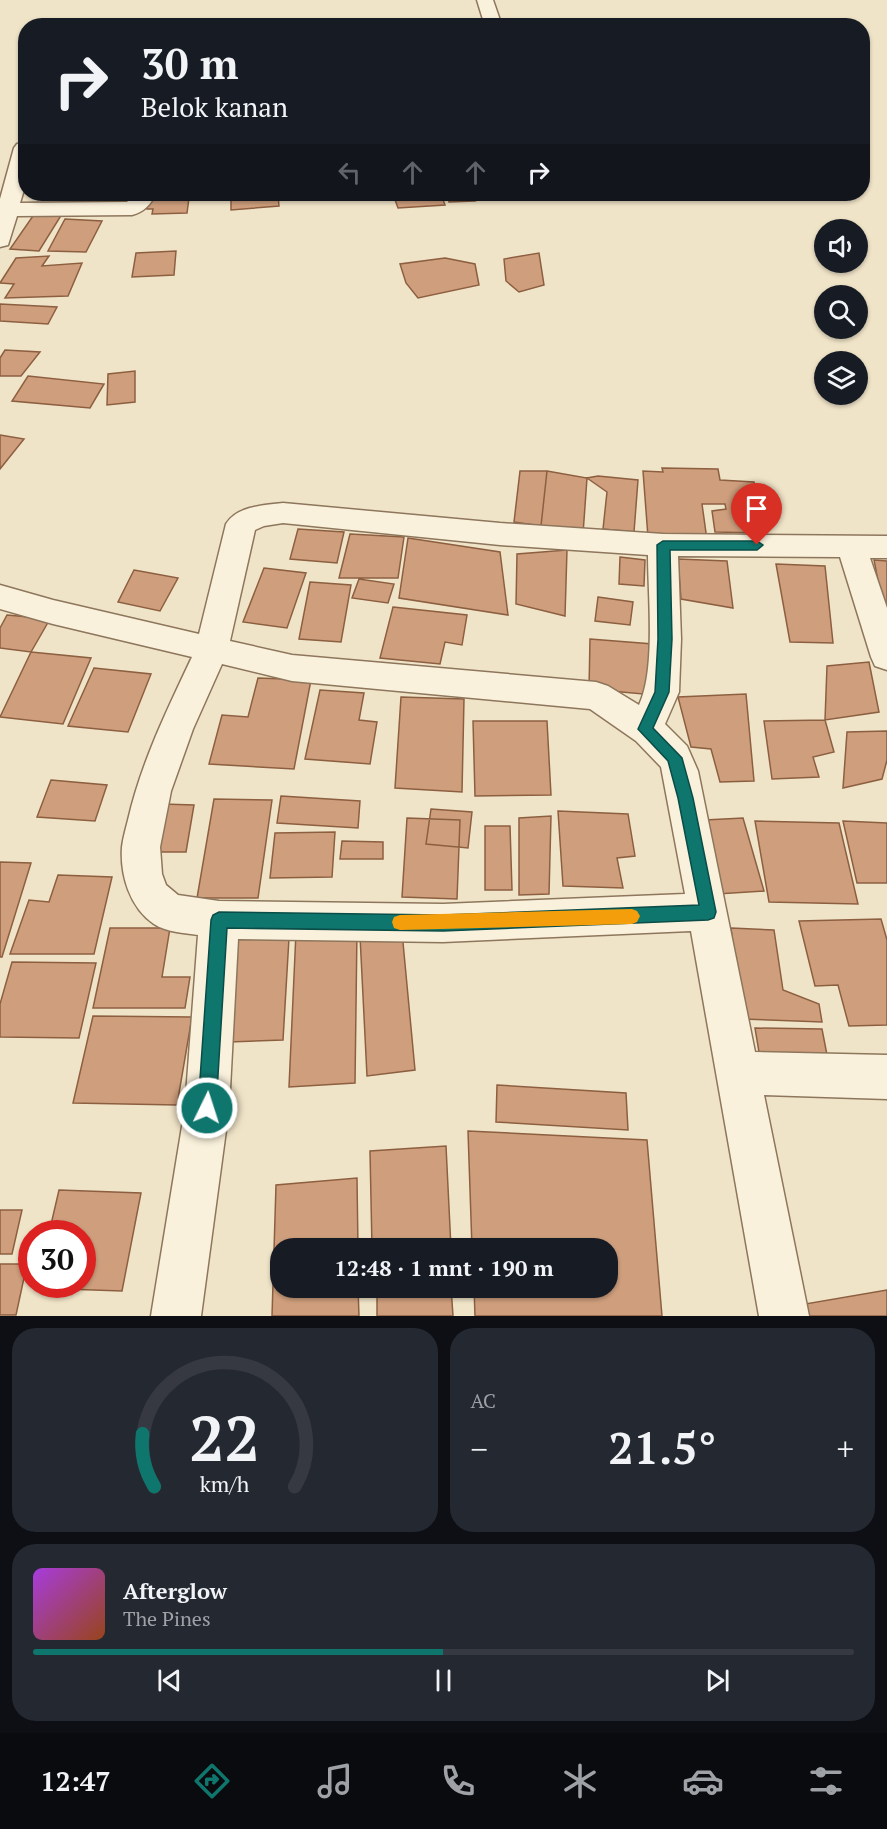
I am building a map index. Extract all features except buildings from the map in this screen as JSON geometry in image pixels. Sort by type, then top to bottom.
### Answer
[{"type":"street","points":[[485,0],[491,18]]},
{"type":"street","points":[[0,240],[18,170]]},
{"type":"street","points":[[7,210],[132,208],[141,201]]},
{"type":"street","points":[[708,912],[443,923],[219,920],[169,912],[151,897],[142,874],[141,846],[153,790],[176,729],[212,649],[241,524],[265,514],[284,513],[500,534],[663,545],[887,547]]},
{"type":"street","points":[[645,729],[662,692],[665,639],[663,545]]},
{"type":"street","points":[[851,545],[887,657]]},
{"type":"street","points":[[0,597],[53,612],[292,668],[596,696],[622,710],[645,729],[675,758],[686,798],[784,1316]]},
{"type":"street","points":[[176,1316],[207,1108],[219,920]]},
{"type":"street","points":[[738,1073],[887,1077]]},
{"type":"slow traffic","points":[[400,922],[443,923],[632,916]]},
{"type":"route","points":[[207,1108],[219,920],[443,923],[708,912],[686,798],[675,758],[645,729],[662,692],[665,639],[663,545],[757,545]]}]
